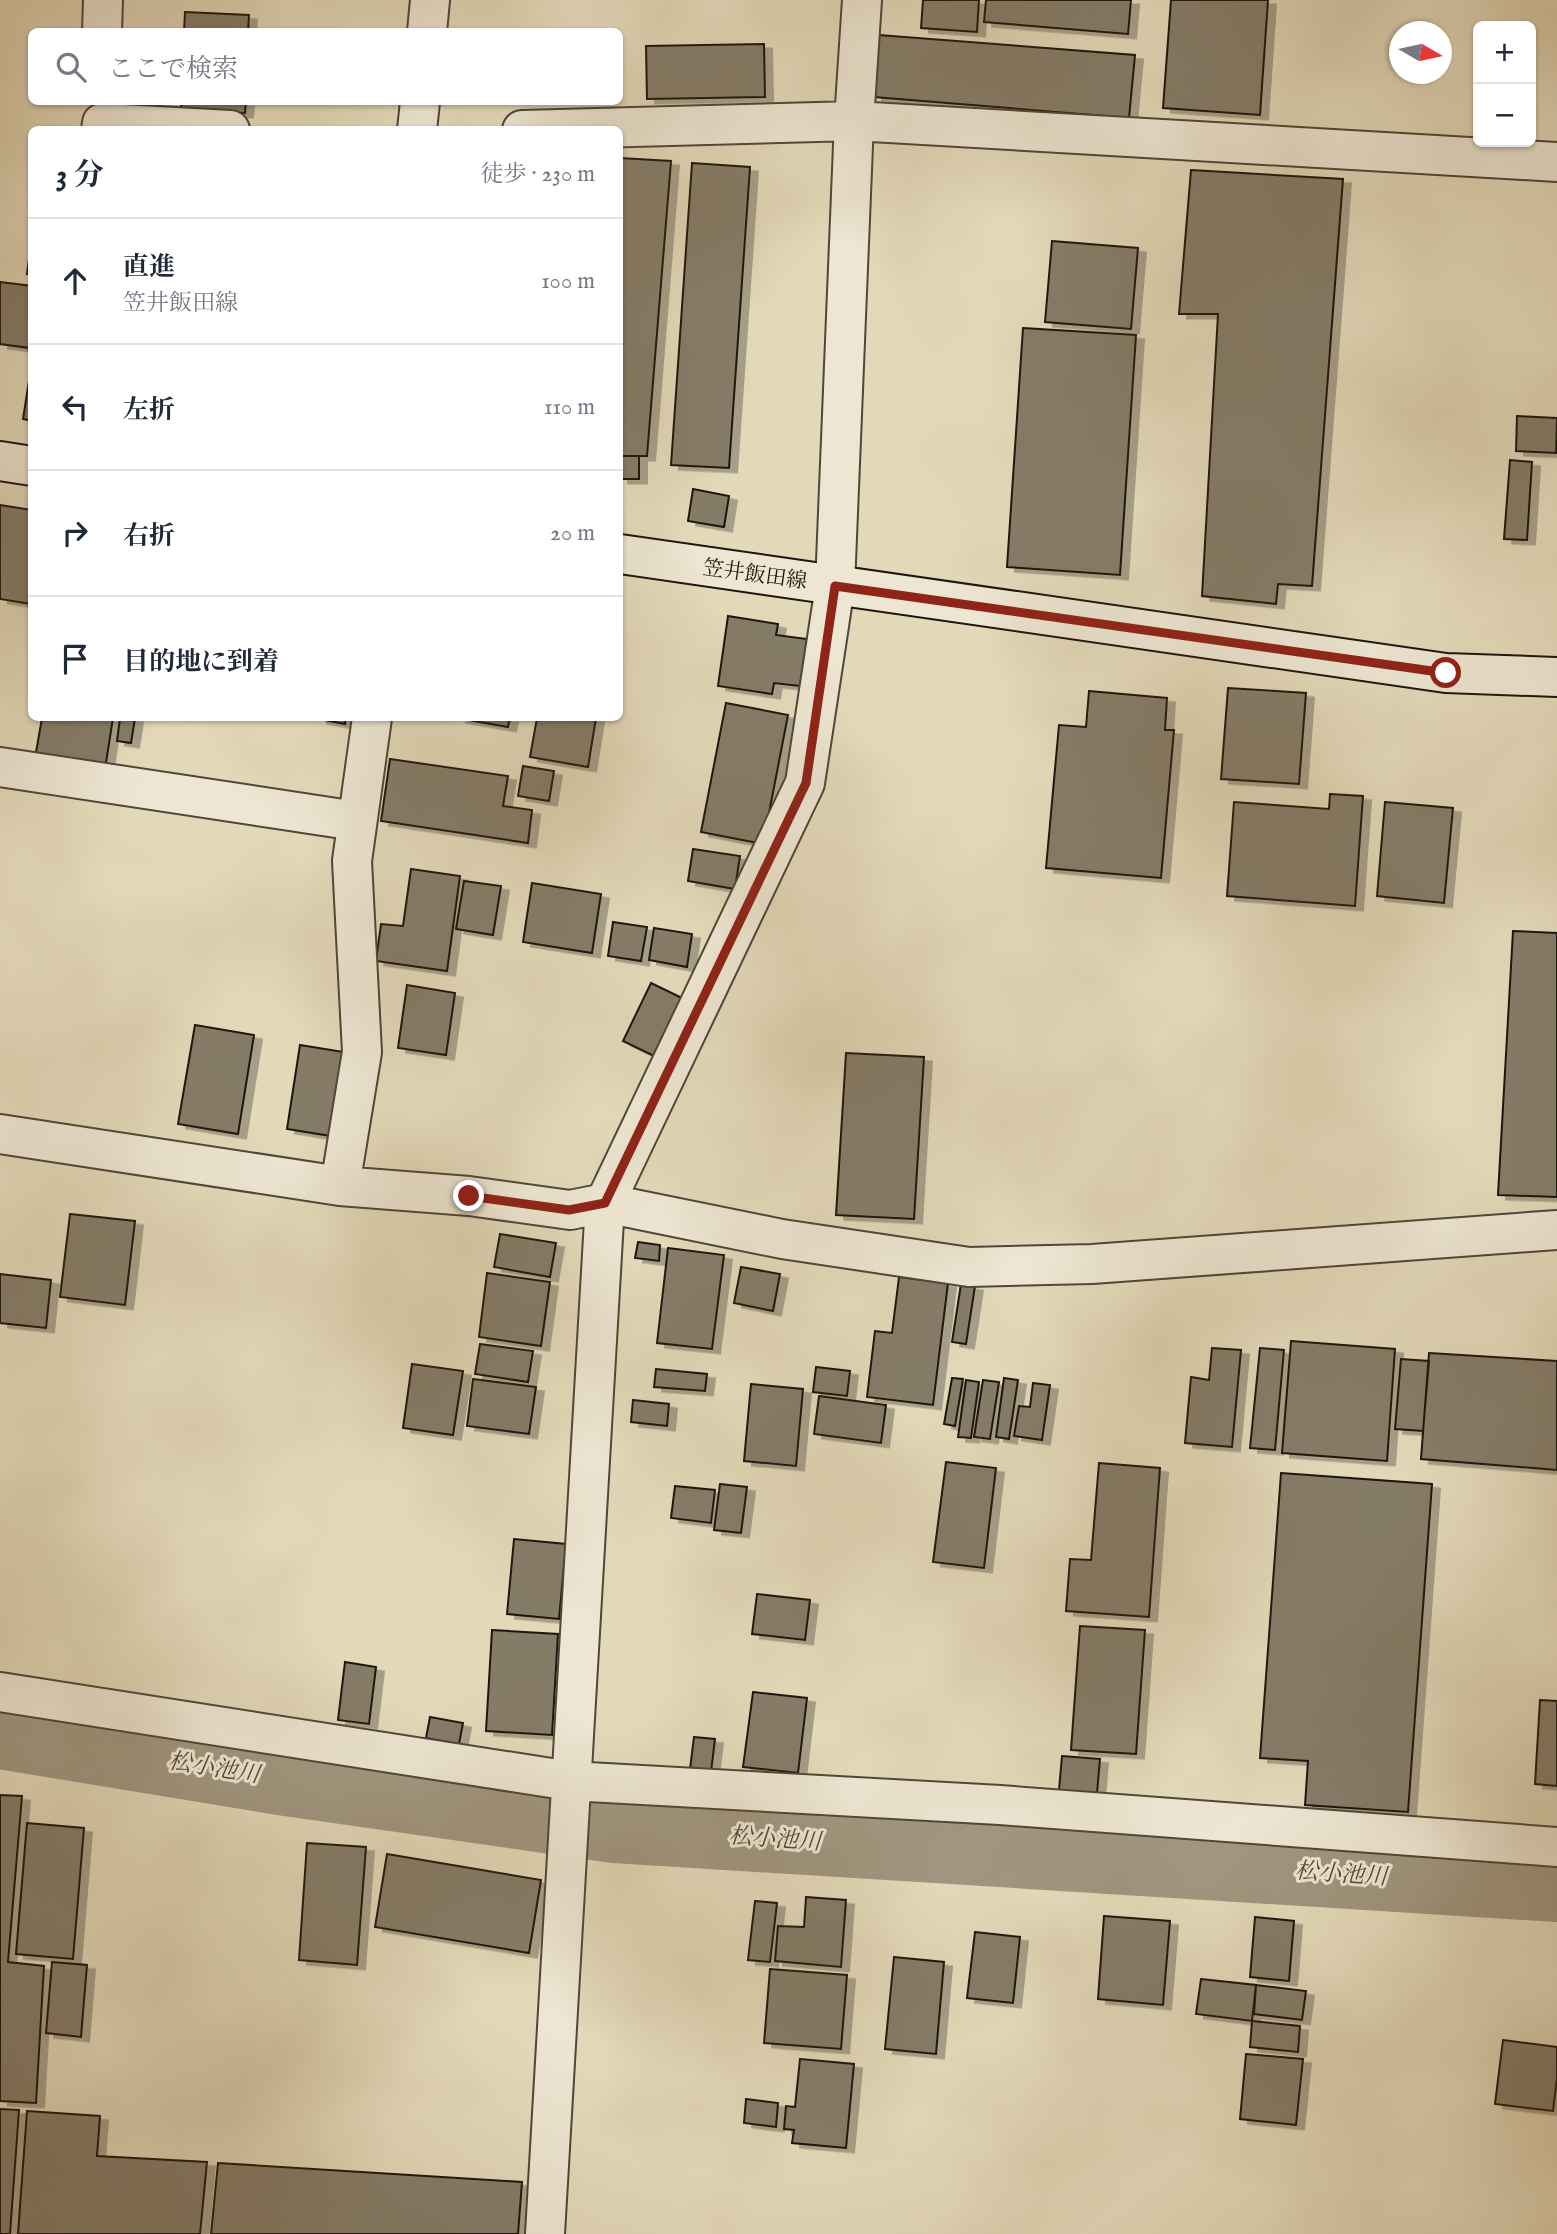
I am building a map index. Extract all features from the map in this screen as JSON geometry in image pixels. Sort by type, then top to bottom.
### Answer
[{"type":"street","points":[[102,28],[103,0]]},
{"type":"street","points":[[427,28],[430,0]]},
{"type":"street","points":[[545,2234],[605,1203],[806,783],[835,586],[854,121],[862,0]]},
{"type":"street","points":[[417,126],[420,105]]},
{"type":"street","points":[[102,118],[187,126]]},
{"type":"street","points":[[623,127],[854,121],[1557,162]]},
{"type":"street","points":[[0,461],[28,465]]},
{"type":"street","name":"笠井飯田線","points":[[623,554],[1446,673],[1557,677]]},
{"type":"street","points":[[340,1186],[362,1052],[352,861],[372,721]]},
{"type":"street","points":[[0,766],[356,821]]},
{"type":"street","points":[[0,1135],[340,1186],[483,1198],[569,1210],[605,1203],[782,1239],[969,1267],[1092,1264],[1557,1230]]},
{"type":"street","points":[[0,1692],[570,1783],[1000,1805],[1557,1847]]},
{"type":"building","points":[[923,0],[979,0],[977,32],[921,28]]},
{"type":"building","points":[[986,0],[1131,0],[1128,34],[984,22]]},
{"type":"building","points":[[1171,0],[1268,0],[1260,115],[1163,108]]},
{"type":"building","points":[[185,12],[249,15],[248,28],[184,28]]},
{"type":"building","points":[[879,35],[1135,55],[1129,118],[874,97]]},
{"type":"building","points":[[764,44],[765,97],[647,99],[646,46]]},
{"type":"building","points":[[181,105],[246,105],[245,113],[181,111]]},
{"type":"building","points":[[623,158],[671,161],[647,456],[623,456]]},
{"type":"building","points":[[692,163],[750,167],[729,468],[671,465]]},
{"type":"building","points":[[1191,170],[1343,179],[1312,586],[1278,584],[1276,604],[1202,596],[1218,314],[1179,314]]},
{"type":"building","points":[[1052,241],[1138,248],[1131,329],[1045,322]]},
{"type":"building","points":[[0,282],[28,286],[28,348],[0,344]]},
{"type":"building","points":[[1023,328],[1136,335],[1120,575],[1007,567]]},
{"type":"building","points":[[28,387],[28,420],[23,419]]},
{"type":"building","points":[[1517,416],[1557,418],[1556,453],[1516,451]]},
{"type":"building","points":[[623,456],[639,456],[639,479],[623,479]]},
{"type":"building","points":[[1510,460],[1532,462],[1527,540],[1504,539]]},
{"type":"building","points":[[693,489],[729,496],[724,527],[688,521]]},
{"type":"building","points":[[0,505],[28,509],[28,604],[0,599]]},
{"type":"building","points":[[728,616],[778,624],[776,635],[807,639],[800,686],[774,683],[772,694],[718,686]]},
{"type":"building","points":[[1228,688],[1306,693],[1299,784],[1221,779]]},
{"type":"building","points":[[1089,691],[1167,698],[1165,730],[1174,730],[1161,878],[1046,868],[1059,725],[1086,727]]},
{"type":"building","points":[[726,703],[788,715],[763,844],[701,832]]},
{"type":"building","points":[[41,721],[113,721],[105,769],[35,758]]},
{"type":"building","points":[[120,721],[135,721],[131,743],[117,741]]},
{"type":"building","points":[[474,721],[509,721],[508,727]]},
{"type":"building","points":[[536,721],[596,721],[588,767],[530,757]]},
{"type":"building","points":[[390,759],[508,776],[503,806],[532,810],[528,843],[381,821]]},
{"type":"building","points":[[523,766],[554,771],[549,801],[518,796]]},
{"type":"building","points":[[1330,794],[1363,796],[1355,906],[1227,896],[1234,802],[1329,809]]},
{"type":"building","points":[[1385,802],[1453,808],[1444,903],[1377,896]]},
{"type":"building","points":[[693,849],[740,856],[735,889],[688,881]]},
{"type":"building","points":[[411,869],[460,876],[447,971],[376,961],[381,924],[403,926]]},
{"type":"building","points":[[464,881],[501,886],[493,935],[456,929]]},
{"type":"building","points":[[532,883],[601,894],[592,953],[523,942]]},
{"type":"building","points":[[613,922],[647,927],[641,961],[608,956]]},
{"type":"building","points":[[654,928],[692,934],[687,967],[649,960]]},
{"type":"building","points":[[1513,931],[1557,933],[1557,1197],[1498,1195]]},
{"type":"building","points":[[651,983],[684,999],[656,1057],[623,1041]]},
{"type":"building","points":[[407,985],[455,993],[446,1055],[398,1048]]},
{"type":"building","points":[[195,1025],[254,1035],[238,1134],[178,1124]]},
{"type":"building","points":[[300,1045],[350,1053],[337,1137],[287,1129]]},
{"type":"building","points":[[846,1053],[924,1057],[914,1219],[836,1215]]},
{"type":"building","points":[[70,1214],[135,1221],[125,1305],[60,1297]]},
{"type":"building","points":[[500,1234],[556,1243],[550,1277],[494,1267]]},
{"type":"building","points":[[638,1242],[660,1245],[659,1261],[635,1258]]},
{"type":"building","points":[[668,1248],[724,1255],[712,1349],[657,1343]]},
{"type":"building","points":[[741,1267],[780,1274],[773,1311],[734,1303]]},
{"type":"building","points":[[487,1273],[550,1282],[541,1346],[479,1337]]},
{"type":"building","points":[[0,1274],[51,1280],[46,1328],[0,1323]]},
{"type":"building","points":[[899,1277],[948,1283],[933,1405],[867,1397],[875,1331],[892,1333]]},
{"type":"building","points":[[961,1284],[975,1286],[966,1344],[952,1342]]},
{"type":"building","points":[[1291,1341],[1395,1349],[1387,1461],[1282,1453]]},
{"type":"building","points":[[480,1344],[533,1351],[528,1382],[475,1374]]},
{"type":"building","points":[[1212,1348],[1241,1350],[1232,1447],[1185,1443],[1191,1377],[1209,1380]]},
{"type":"building","points":[[1260,1348],[1284,1350],[1275,1450],[1250,1448]]},
{"type":"building","points":[[1429,1353],[1557,1361],[1557,1470],[1421,1459]]},
{"type":"building","points":[[1401,1359],[1429,1361],[1423,1431],[1395,1429]]},
{"type":"building","points":[[412,1364],[463,1371],[453,1435],[403,1428]]},
{"type":"building","points":[[816,1367],[850,1371],[847,1396],[813,1392]]},
{"type":"building","points":[[656,1369],[707,1374],[705,1391],[654,1387]]},
{"type":"building","points":[[952,1378],[963,1379],[955,1426],[944,1424]]},
{"type":"building","points":[[1004,1378],[1018,1380],[1009,1439],[996,1437]]},
{"type":"building","points":[[473,1379],[536,1387],[529,1434],[467,1426]]},
{"type":"building","points":[[966,1380],[979,1382],[971,1438],[958,1437]]},
{"type":"building","points":[[983,1380],[999,1382],[990,1439],[974,1437]]},
{"type":"building","points":[[1033,1383],[1050,1385],[1042,1440],[1014,1436],[1019,1406],[1030,1407]]},
{"type":"building","points":[[751,1384],[803,1389],[796,1466],[744,1461]]},
{"type":"building","points":[[819,1396],[886,1405],[881,1443],[814,1434]]},
{"type":"building","points":[[633,1400],[669,1404],[667,1426],[631,1422]]},
{"type":"building","points":[[946,1462],[996,1468],[984,1568],[933,1562]]},
{"type":"building","points":[[1099,1463],[1160,1468],[1149,1617],[1066,1611],[1070,1559],[1091,1560]]},
{"type":"building","points":[[1281,1473],[1432,1484],[1408,1812],[1305,1805],[1308,1761],[1260,1758]]},
{"type":"building","points":[[720,1484],[747,1487],[741,1533],[714,1530]]},
{"type":"building","points":[[675,1486],[715,1490],[711,1523],[671,1518]]},
{"type":"building","points":[[514,1539],[566,1544],[559,1619],[507,1614]]},
{"type":"building","points":[[757,1594],[810,1600],[805,1640],[752,1634]]},
{"type":"building","points":[[1080,1626],[1145,1630],[1136,1754],[1071,1750]]},
{"type":"building","points":[[492,1630],[558,1634],[552,1735],[486,1731]]},
{"type":"building","points":[[345,1662],[376,1667],[369,1724],[338,1720]]},
{"type":"building","points":[[753,1692],[807,1698],[798,1773],[743,1767]]},
{"type":"building","points":[[1540,1700],[1557,1701],[1557,1786],[1535,1784]]},
{"type":"building","points":[[430,1717],[463,1723],[459,1744],[426,1738]]},
{"type":"building","points":[[694,1737],[715,1739],[711,1772],[690,1769]]},
{"type":"building","points":[[1062,1756],[1100,1759],[1097,1793],[1059,1790]]},
{"type":"building","points":[[0,1795],[22,1796],[8,1962],[44,1966],[36,2103],[0,2101]]},
{"type":"building","points":[[27,1823],[84,1828],[73,1959],[16,1954]]},
{"type":"building","points":[[307,1843],[366,1847],[357,1965],[299,1960]]},
{"type":"building","points":[[387,1854],[541,1880],[529,1953],[375,1927]]},
{"type":"building","points":[[806,1897],[846,1900],[841,1967],[775,1961],[778,1926],[804,1927]]},
{"type":"building","points":[[755,1901],[777,1903],[770,1962],[748,1960]]},
{"type":"building","points":[[1104,1916],[1170,1921],[1163,2005],[1098,1999]]},
{"type":"building","points":[[1255,1917],[1294,1921],[1289,1981],[1250,1977]]},
{"type":"building","points":[[975,1932],[1020,1937],[1013,2003],[967,1998]]},
{"type":"building","points":[[894,1957],[944,1962],[936,2054],[885,2049]]},
{"type":"building","points":[[52,1962],[87,1965],[81,2037],[46,2033]]},
{"type":"building","points":[[770,1969],[847,1975],[841,2049],[764,2043]]},
{"type":"building","points":[[1201,1979],[1256,1985],[1252,2021],[1196,2014]]},
{"type":"building","points":[[1256,1985],[1306,1991],[1302,2020],[1254,2014]]},
{"type":"building","points":[[1252,2021],[1300,2026],[1298,2052],[1250,2047]]},
{"type":"building","points":[[1503,2040],[1557,2047],[1553,2111],[1495,2104]]},
{"type":"building","points":[[1246,2054],[1303,2059],[1296,2125],[1240,2119]]},
{"type":"building","points":[[800,2059],[854,2064],[846,2148],[792,2143],[794,2130],[784,2129],[786,2106],[795,2107]]},
{"type":"building","points":[[746,2099],[778,2103],[776,2127],[744,2123]]},
{"type":"building","points":[[0,2109],[19,2110],[10,2234],[0,2234]]},
{"type":"building","points":[[27,2111],[100,2116],[97,2156],[207,2162],[200,2234],[18,2234]]},
{"type":"building","points":[[218,2163],[522,2182],[518,2234],[211,2234]]},
{"type":"waterway","name":"松小池川","points":[[0,1734],[286,1781],[615,1828],[1557,1887]]},
{"type":"route","points":[[469,1196],[569,1210],[605,1203],[806,783],[835,586],[1446,673]]}]
